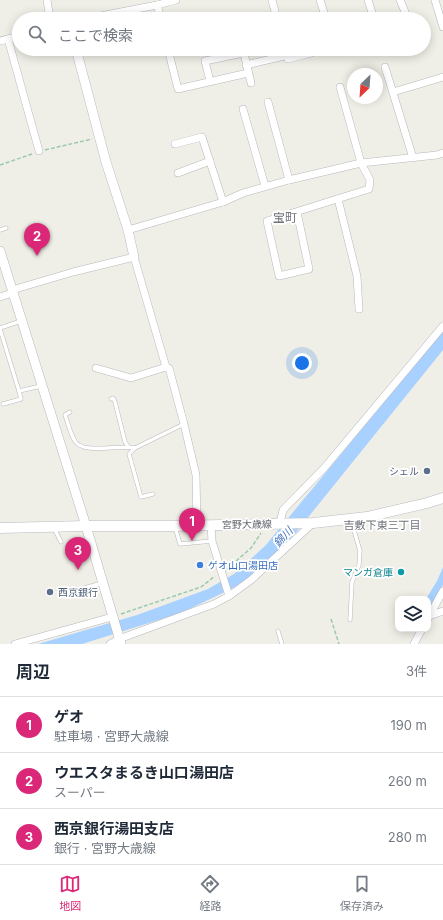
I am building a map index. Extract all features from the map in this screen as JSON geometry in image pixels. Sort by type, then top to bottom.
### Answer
[{"type":"main road","name":"宮野大歳線","points":[[0,528],[174,526],[210,524],[312,523],[350,519],[374,520],[443,498]]},
{"type":"street","points":[[47,0],[49,12]]},
{"type":"street","points":[[121,12],[176,0]]},
{"type":"street","points":[[272,0],[275,12]]},
{"type":"street","points":[[320,0],[324,12]]},
{"type":"street","points":[[368,0],[372,12]]},
{"type":"street","points":[[400,0],[405,12]]},
{"type":"street","points":[[435,0],[443,28]]},
{"type":"street","points":[[157,5],[159,12]]},
{"type":"street","points":[[0,41],[12,38]]},
{"type":"street","points":[[8,39],[12,53]]},
{"type":"street","points":[[13,56],[39,151]]},
{"type":"street","points":[[78,56],[106,162],[128,230],[166,367],[169,368],[184,424],[196,476],[197,525]]},
{"type":"street","points":[[170,56],[178,89],[248,73]]},
{"type":"street","points":[[210,82],[205,61],[224,56]]},
{"type":"street","points":[[244,56],[251,83]]},
{"type":"street","points":[[246,65],[274,56]]},
{"type":"street","points":[[288,56],[288,59],[299,56]]},
{"type":"street","points":[[385,67],[414,158]]},
{"type":"street","points":[[393,92],[443,77]]},
{"type":"street","points":[[297,212],[309,269],[279,276],[267,221],[369,189],[370,180],[361,163],[340,88]]},
{"type":"street","points":[[268,102],[288,180]]},
{"type":"street","points":[[243,109],[265,186]]},
{"type":"street","points":[[175,144],[202,137],[223,202]]},
{"type":"street","points":[[128,230],[223,202],[265,186],[288,180],[361,163],[414,158],[443,153]]},
{"type":"street","points":[[178,173],[210,161]]},
{"type":"street","points":[[338,199],[357,276],[359,308]]},
{"type":"street","points":[[0,251],[86,526],[119,640]]},
{"type":"street","points":[[0,297],[72,272],[134,256]]},
{"type":"street","points":[[282,523],[283,510],[325,467],[443,326]]},
{"type":"street","points":[[96,368],[131,378],[166,367]]},
{"type":"street","points":[[110,644],[214,604],[230,596],[251,580],[312,523]]},
{"type":"street","points":[[210,524],[212,541],[230,596]]},
{"type":"street","points":[[431,612],[443,591]]},
{"type":"street","points":[[431,616],[443,611]]},
{"type":"street","points":[[15,644],[113,619]]},
{"type":"street","points":[[414,644],[420,632]]},
{"type":"lane","points":[[0,230],[6,228]]},
{"type":"lane","points":[[3,404],[21,399],[0,328],[22,321]]},
{"type":"lane","points":[[19,392],[42,386]]},
{"type":"lane","points":[[111,399],[113,398],[115,402],[125,442],[128,446]]},
{"type":"lane","points":[[70,412],[65,414],[75,443],[82,447],[128,446],[135,448]]},
{"type":"lane","points":[[153,494],[141,497],[128,454],[135,448],[184,424]]},
{"type":"lane","points":[[350,519],[360,551],[359,565],[352,582],[350,620]]},
{"type":"lane","points":[[174,526],[180,544],[212,541]]},
{"type":"lane","points":[[54,527],[61,542]]},
{"type":"lane","points":[[60,594],[102,583]]},
{"type":"lane","points":[[278,631],[282,644]]},
{"type":"path","points":[[0,165],[39,151],[100,137]]},
{"type":"path","points":[[113,619],[201,587],[226,570],[251,548],[261,534],[262,523]]},
{"type":"path","points":[[331,619],[340,644]]},
{"type":"water","name":"錦川","points":[[443,331],[443,350],[289,541],[255,573],[235,587],[181,613],[82,644],[38,644],[137,615],[208,589],[234,574],[265,546]]},
{"type":"water","points":[[443,567],[443,585],[431,607],[431,596],[428,596]]},
{"type":"place","name":"ウエスタまるき山口湯田店","points":[[37,256]]},
{"type":"place","name":"シェル","points":[[427,471]]},
{"type":"place","name":"ゲオ","points":[[192,541]]},
{"type":"place","name":"ゲオ山口湯田店","points":[[200,565]]},
{"type":"place","name":"西京銀行湯田支店","points":[[78,570]]},
{"type":"place","name":"マンガ倉庫","points":[[401,572]]},
{"type":"place","name":"西京銀行","points":[[50,592]]},
{"type":"district","name":"宝町","points":[[285,218]]},
{"type":"district","name":"吉敷下東三丁目","points":[[382,525]]}]
